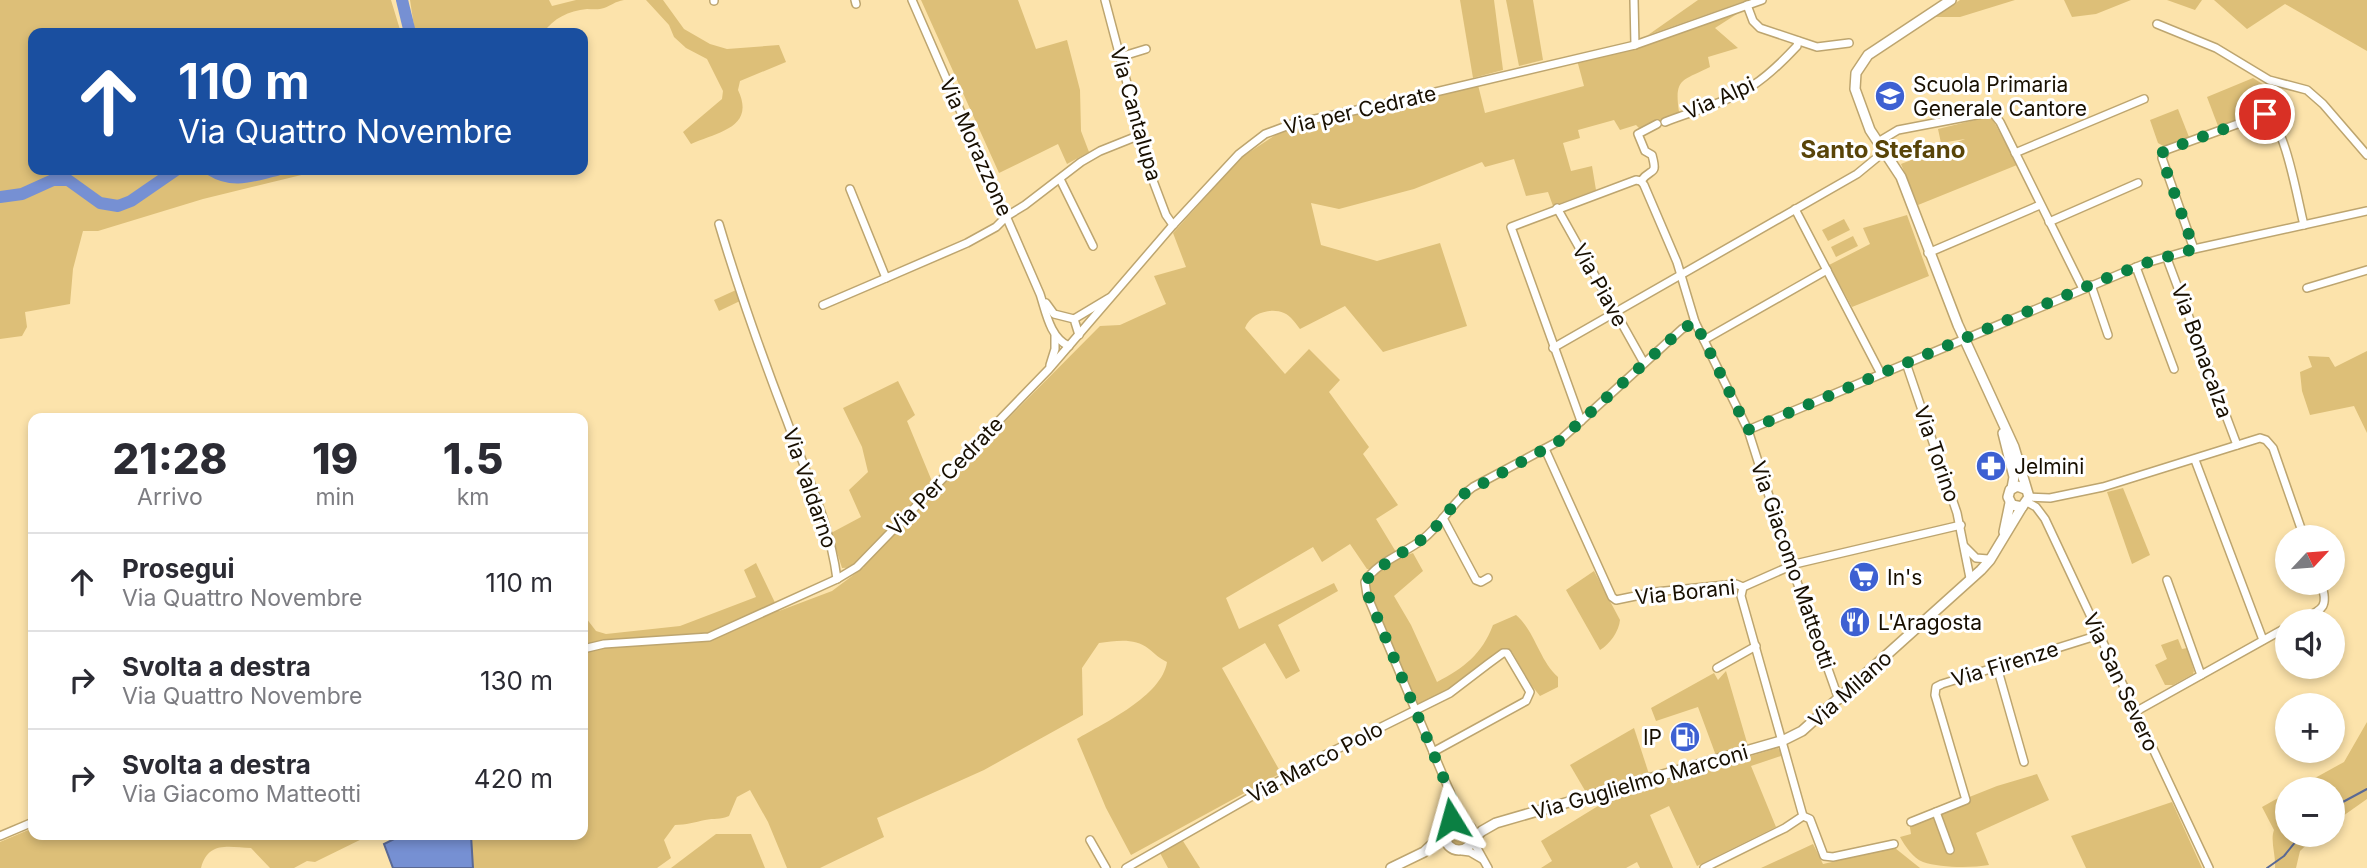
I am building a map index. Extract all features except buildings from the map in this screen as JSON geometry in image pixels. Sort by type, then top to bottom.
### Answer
[{"type":"street","name":"Via Morazzone","points":[[912,0],[1040,294],[1055,336],[1055,349],[1049,369]]},
{"type":"street","name":"Via Cantalupa","points":[[1105,0],[1152,178],[1166,215],[1173,225]]},
{"type":"street","points":[[1634,0],[1635,45]]},
{"type":"street","name":"Via per Cedrate","points":[[1049,369],[1173,225],[1247,147],[1278,128],[1635,45],[1762,0]]},
{"type":"street","points":[[1951,0],[1874,50],[1859,66],[1855,89],[1870,130],[1901,177],[1928,253],[1996,412],[2014,447],[2026,498]]},
{"type":"street","points":[[1747,5],[1755,25],[1817,47],[1849,43]]},
{"type":"street","points":[[2157,23],[2216,48],[2269,80],[2307,90],[2323,104],[2367,155]]},
{"type":"street","name":"Via Alpi","points":[[1641,181],[1656,168],[1652,155],[1644,151],[1638,134],[1738,94],[1771,72],[1797,46],[1798,41]]},
{"type":"street","points":[[1119,57],[1146,49]]},
{"type":"street","points":[[2015,153],[2144,99]]},
{"type":"street","points":[[1878,142],[1898,130],[1992,112],[2000,122],[2049,222],[2087,287],[2108,335]]},
{"type":"street","points":[[2194,249],[2162,158],[2166,150],[2265,114],[2273,119],[2285,148],[2304,225]]},
{"type":"street","points":[[823,305],[967,243],[996,227],[1081,162],[1140,135]]},
{"type":"street","points":[[1553,348],[1857,174],[1885,152]]},
{"type":"street","points":[[1060,179],[1093,246]]},
{"type":"street","points":[[1581,421],[1511,227],[1636,180],[1641,181]]},
{"type":"street","name":"Via Giacomo Matteotti","points":[[1641,181],[1672,251],[1695,322],[1748,430],[1791,565],[1839,700]]},
{"type":"street","points":[[2049,222],[2138,183]]},
{"type":"street","points":[[850,189],[886,278]]},
{"type":"street","points":[[1928,253],[2040,205]]},
{"type":"street","name":"Via Piave","points":[[1557,208],[1644,362]]},
{"type":"street","points":[[1795,209],[1881,374]]},
{"type":"street","name":"Via Bonacalza","points":[[1748,430],[2166,256],[2367,211]]},
{"type":"street","name":"Via Valdarno","points":[[719,224],[746,311],[823,517],[837,579]]},
{"type":"street","name":"Via Bonacalza","points":[[2166,256],[2237,445]]},
{"type":"street","name":"Via Bonacalza","points":[[2136,267],[2174,369]]},
{"type":"street","points":[[1704,340],[1827,270]]},
{"type":"street","points":[[2307,288],[2367,270]]},
{"type":"street","name":"Via Morazzone","points":[[1040,294],[1054,314],[1073,319]]},
{"type":"street","points":[[1079,335],[1079,329],[1073,319],[1115,294]]},
{"type":"street","points":[[1488,868],[1473,840],[1472,831],[1451,797],[1367,595],[1365,582],[1373,572],[1423,539],[1462,495],[1473,487],[1559,441],[1644,362],[1682,329],[1695,322]]},
{"type":"street","points":[[1055,336],[1069,346]]},
{"type":"street","name":"Via Torino","points":[[1906,363],[1961,525],[1967,581]]},
{"type":"street","name":"Via Per Cedrate","points":[[837,579],[856,567],[1049,369]]},
{"type":"street","points":[[1996,412],[2012,468],[2012,488],[2008,493],[2010,503],[2016,507],[2026,498],[2050,498],[2080,493],[2195,460],[2255,439],[2266,440],[2273,449],[2301,525]]},
{"type":"street","name":"Via Borani","points":[[1545,449],[1612,597],[1616,600],[1655,592],[1736,584],[1743,587],[1791,565],[1961,525]]},
{"type":"street","points":[[2195,460],[2263,640]]},
{"type":"street","points":[[2012,488],[2021,486],[2026,498]]},
{"type":"street","name":"Via Milano","points":[[1967,581],[1981,570],[1995,551],[2026,498]]},
{"type":"street","name":"Via San Severo","points":[[2026,498],[2045,519],[2208,868]]},
{"type":"street","name":"Via Milano","points":[[2003,537],[2010,503]]},
{"type":"street","points":[[1443,518],[1476,580],[1481,582],[1489,578]]},
{"type":"street","points":[[1965,547],[1976,558],[1988,559]]},
{"type":"street","name":"Via Milano","points":[[1784,740],[1802,731],[1839,700],[1967,581],[1995,551]]},
{"type":"street","points":[[588,648],[604,643],[709,637],[837,579]]},
{"type":"street","points":[[2167,580],[2201,675]]},
{"type":"street","points":[[1743,587],[1741,596],[1784,740],[1803,816]]},
{"type":"street","points":[[2135,712],[2275,634]]},
{"type":"street","name":"Via Firenze","points":[[1936,812],[1966,800],[1935,695],[1936,687],[2099,635]]},
{"type":"street","points":[[1717,668],[1756,646]]},
{"type":"street","name":"Via Marco Polo","points":[[1126,868],[1319,758],[1450,693],[1503,653],[1511,658],[1530,692],[1526,701],[1433,752]]},
{"type":"street","points":[[1997,667],[2024,761]]},
{"type":"street","name":"Via Guglielmo Marconi","points":[[1473,840],[1496,823],[1784,740]]},
{"type":"street","points":[[1448,846],[1444,837],[1448,828],[1451,797]]},
{"type":"street","points":[[1911,822],[1936,812],[1950,850]]},
{"type":"street","points":[[1803,816],[1810,819],[1824,856],[1833,857],[1894,844]]},
{"type":"street","points":[[1704,868],[1785,828],[1803,816]]},
{"type":"street","points":[[0,836],[28,823]]},
{"type":"street","points":[[1424,852],[1448,828],[1465,823]]},
{"type":"street","name":"Via Guglielmo Marconi","points":[[1465,823],[1496,823]]},
{"type":"street","points":[[1090,840],[1106,868]]},
{"type":"street","points":[[1462,851],[1470,846],[1473,840]]},
{"type":"street","points":[[1391,868],[1424,852],[1448,846],[1483,859]]},
{"type":"shaded area","points":[[0,0],[391,0],[399,28],[28,28],[28,175],[301,175],[203,199],[98,231],[83,231],[73,269],[70,304],[25,312],[27,327],[22,336],[0,339],[0,199],[17,197],[18,193],[0,192]]},
{"type":"shaded area","points":[[410,0],[549,0],[552,6],[576,0],[624,0],[602,9],[574,11],[557,19],[548,28],[414,28]]},
{"type":"shaded area","points":[[646,0],[663,0],[684,29],[710,44],[727,49],[779,45],[786,62],[740,81],[738,90],[742,113],[738,121],[722,132],[691,144],[683,132],[722,99],[723,91],[707,59],[686,48],[674,37],[669,25]]},
{"type":"shaded area","points":[[921,0],[1018,0],[1036,49],[1067,40],[1080,90],[1081,131],[1089,152],[1067,164],[1058,144],[999,173]]},
{"type":"shaded area","points":[[1460,0],[1494,0],[1503,70],[1473,78]]},
{"type":"shaded area","points":[[1506,0],[1533,0],[1543,60],[1519,66]]},
{"type":"shaded area","points":[[1698,0],[1748,0],[1648,35]]},
{"type":"shaded area","points":[[1960,0],[2015,0],[1960,17],[1934,17]]},
{"type":"shaded area","points":[[2064,0],[2131,0],[2096,14],[2072,17]]},
{"type":"shaded area","points":[[2167,0],[2202,0],[2195,10]]},
{"type":"shaded area","points":[[2214,0],[2367,0],[2367,51],[2285,4],[2247,29]]},
{"type":"shaded area","points":[[1740,12],[1715,28],[1738,48],[1708,57],[1710,67],[1682,82],[1678,93],[1679,112],[1642,131],[1636,125],[1620,130],[1614,120],[1578,130],[1580,138],[1563,143],[1571,171],[1592,166],[1596,190],[1553,206],[1548,192],[1526,196],[1514,159],[1485,167],[1482,162],[1414,189],[1339,209],[1311,203],[1321,245],[1377,261],[1440,243],[1467,326],[1383,352],[1345,306],[1300,329],[1287,314],[1279,311],[1267,311],[1256,316],[1245,328],[1285,374],[1309,349],[1340,380],[1329,392],[1369,447],[1363,454],[1398,505],[1376,519],[1396,552],[1372,569],[1367,569],[1350,544],[1322,562],[1313,547],[1226,598],[1239,629],[1334,583],[1338,591],[1278,625],[1300,671],[1286,679],[1265,643],[1222,668],[1281,773],[1131,855],[1106,808],[1077,739],[1116,717],[1143,697],[1155,686],[1167,662],[1143,645],[1112,641],[1099,643],[1082,668],[1083,715],[984,770],[877,818],[884,837],[820,868],[787,868],[768,822],[750,790],[737,797],[729,816],[675,825],[664,840],[671,858],[657,868],[473,868],[471,840],[588,840],[588,621],[596,631],[606,634],[680,626],[756,597],[744,570],[756,563],[779,611],[832,591],[864,567],[842,568],[831,533],[861,517],[849,490],[868,472],[862,447],[843,408],[898,381],[915,415],[907,421],[936,491],[1100,326],[1120,325],[1166,304],[1154,276],[1186,267],[1173,233],[1242,157],[1280,132],[1478,85],[1485,113],[1584,86],[1577,60],[1635,48]]},
{"type":"shaded area","points":[[2253,78],[2264,85],[2274,108],[2218,126],[2207,97]]},
{"type":"shaded area","points":[[2178,109],[2189,137],[2165,147],[2158,143],[2150,120]]},
{"type":"shaded area","points":[[1991,116],[2017,165],[1918,205],[1901,164],[1965,139],[1941,143],[1938,129]]},
{"type":"shaded area","points":[[1907,215],[1929,276],[1852,307],[1829,265],[1870,244],[1863,228]]},
{"type":"shaded area","points":[[1844,219],[1850,230],[1828,241],[1822,230]]},
{"type":"shaded area","points":[[1853,236],[1858,246],[1836,257],[1831,247]]},
{"type":"shaded area","points":[[736,290],[740,301],[719,311],[714,300]]},
{"type":"shaded area","points":[[2367,351],[2367,433],[2354,406],[2310,415],[2302,391],[2300,372],[2312,367],[2308,356],[2329,357],[2335,367]]},
{"type":"shaded area","points":[[2123,488],[2150,555],[2132,564],[2107,492]]},
{"type":"shaded area","points":[[1413,553],[1423,571],[1394,596],[1411,625],[1437,682],[1456,671],[1478,652],[1493,625],[1516,615],[1558,677],[1558,687],[1540,696],[1512,652],[1507,650],[1450,689],[1418,706],[1369,588],[1375,576],[1387,566]]},
{"type":"shaded area","points":[[1594,571],[1620,620],[1613,637],[1600,650],[1566,590]]},
{"type":"shaded area","points":[[2178,639],[2182,649],[2187,648],[2194,671],[2173,685],[2165,685],[2155,665],[2167,659],[2161,645]]},
{"type":"shaded area","points":[[1726,671],[1748,746],[1715,753],[1698,707],[1656,721],[1651,708],[1714,673],[1718,680]]},
{"type":"shaded area","points":[[2367,722],[2367,799],[2345,815],[2345,777],[2317,777],[2345,763]]},
{"type":"shaded area","points":[[1634,728],[1649,774],[1587,794],[1570,765]]},
{"type":"shaded area","points":[[1778,748],[1784,755],[1751,766],[1776,827],[1697,866],[1669,806],[1650,815],[1673,868],[1640,868],[1637,862],[1626,868],[1541,868],[1552,861],[1541,841],[1598,806],[1596,801]]},
{"type":"shaded area","points":[[2037,774],[2049,800],[1976,833],[1989,865],[1956,867],[1923,862],[1913,855],[1900,837],[1911,834],[1909,821],[1997,786]]},
{"type":"shaded area","points":[[2275,800],[2275,847],[2304,847],[2300,851],[2296,868],[2275,868],[2274,830],[2262,807]]},
{"type":"shaded area","points":[[2172,802],[2202,868],[2086,868],[2071,836]]},
{"type":"shaded area","points":[[1460,828],[1466,831],[1469,837],[1466,843],[1460,846],[1454,843],[1451,837],[1454,831]]},
{"type":"shaded area","points":[[28,830],[28,840],[360,840],[315,862],[307,861],[294,868],[270,868],[251,848],[227,847],[209,853],[201,868],[0,868],[0,842]]},
{"type":"shaded area","points":[[716,834],[751,834],[765,868],[671,868]]},
{"type":"shaded area","points":[[1183,841],[1200,868],[1168,868],[1160,853]]},
{"type":"shaded area","points":[[1813,844],[1823,864],[1895,848],[1920,868],[1761,868]]},
{"type":"water","points":[[392,840],[471,840],[473,868],[393,868],[384,844]]},
{"type":"waterway","points":[[402,0],[409,28]]},
{"type":"waterway","points":[[0,197],[22,194],[53,180],[68,180],[100,203],[118,206],[131,201],[169,175]]},
{"type":"waterway","points":[[222,175],[256,175]]},
{"type":"waterway","points":[[2345,801],[2367,789]]},
{"type":"waterway","points":[[2267,868],[2291,847]]},
{"type":"place","name":"Scuola Primaria Generale Cantore","points":[[1890,96]]},
{"type":"place","name":"Jelmini","points":[[1991,466]]},
{"type":"place","name":"In's","points":[[1864,577]]},
{"type":"place","name":"L'Aragosta","points":[[1855,622]]},
{"type":"place","name":"IP","points":[[1685,737]]},
{"type":"district","name":"Santo Stefano","points":[[1883,149]]},
{"type":"route","points":[[1451,819],[1451,797],[1367,595],[1365,582],[1368,576],[1430,534],[1462,495],[1473,487],[1559,441],[1644,362],[1682,329],[1695,322],[1748,430],[2109,277],[2194,249],[2162,153],[2265,114]]}]
